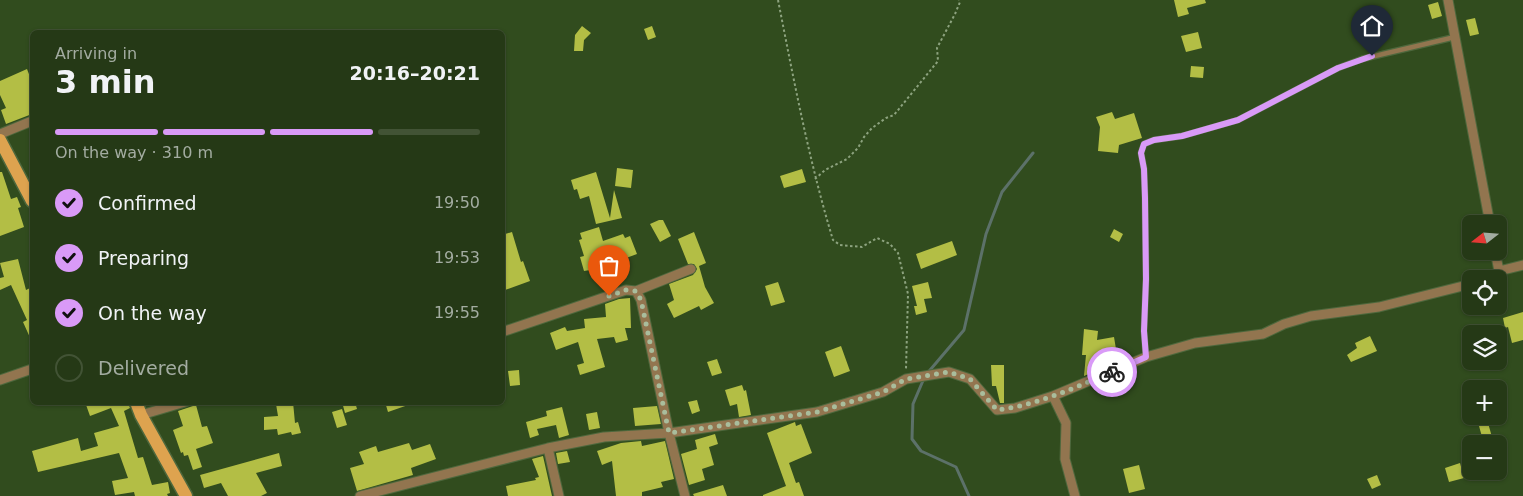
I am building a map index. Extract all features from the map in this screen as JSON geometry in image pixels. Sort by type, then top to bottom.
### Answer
[{"type":"main road","points":[[0,140],[30,197]]},
{"type":"main road","points":[[137,405],[141,416],[186,496]]},
{"type":"street","points":[[1448,0],[1488,215]]},
{"type":"street","points":[[0,134],[30,122]]},
{"type":"street","points":[[1503,270],[1523,265]]},
{"type":"street","points":[[505,331],[626,290],[636,291],[691,269]]},
{"type":"street","points":[[360,496],[548,448],[604,437],[669,433],[817,412],[883,392],[906,379],[949,372],[970,379],[997,410],[1015,408],[1053,396],[1146,357],[1195,342],[1262,334],[1284,324],[1310,316],[1379,306],[1462,286]]},
{"type":"street","points":[[636,291],[641,300],[669,433],[685,496]]},
{"type":"street","points":[[0,380],[30,370]]},
{"type":"street","points":[[1053,396],[1066,423],[1065,459],[1075,496]]},
{"type":"street","points":[[141,416],[176,405]]},
{"type":"street","points":[[548,448],[559,496]]},
{"type":"lane","points":[[1146,357],[1144,331],[1146,279],[1145,198],[1144,169],[1141,153],[1144,144],[1154,140],[1182,136],[1238,120],[1338,68],[1362,59],[1455,36]]},
{"type":"path","points":[[778,0],[802,125],[815,179],[833,240],[840,245],[862,248],[877,238],[890,244],[898,253],[908,294],[906,379]]},
{"type":"path","points":[[815,179],[825,170],[847,159],[858,148],[872,128],[894,115],[926,77],[938,60],[937,48],[955,14],[960,2],[959,0]]},
{"type":"building","points":[[1174,0],[1205,0],[1206,3],[1187,8],[1189,14],[1178,17]]},
{"type":"building","points":[[1438,2],[1442,16],[1432,19],[1428,5]]},
{"type":"building","points":[[1475,18],[1479,34],[1470,36],[1466,20]]},
{"type":"building","points":[[582,26],[591,33],[584,40],[583,51],[574,51],[575,35]]},
{"type":"building","points":[[652,26],[656,37],[648,40],[644,29]]},
{"type":"building","points":[[1198,32],[1202,48],[1186,52],[1181,36]]},
{"type":"building","points":[[1191,66],[1204,67],[1203,78],[1190,77]]},
{"type":"building","points":[[27,69],[30,77],[30,115],[6,124],[1,110],[6,108],[0,95],[0,81]]},
{"type":"building","points":[[1112,112],[1115,119],[1134,113],[1142,138],[1119,145],[1118,153],[1098,151],[1100,127],[1096,117]]},
{"type":"building","points":[[617,168],[633,170],[631,188],[615,186]]},
{"type":"building","points":[[802,169],[806,182],[784,188],[780,176]]},
{"type":"building","points":[[0,172],[2,172],[11,199],[17,197],[21,207],[18,208],[24,227],[0,236]]},
{"type":"building","points":[[596,172],[610,218],[614,190],[622,218],[596,224],[589,196],[580,199],[577,189],[574,190],[571,180]]},
{"type":"building","points":[[663,220],[671,236],[660,242],[650,224]]},
{"type":"building","points":[[599,227],[603,241],[623,234],[625,238],[630,236],[637,254],[610,264],[611,267],[592,273],[590,270],[584,271],[580,257],[584,256],[579,240],[582,239],[580,233]]},
{"type":"building","points":[[1114,229],[1123,234],[1119,242],[1110,237]]},
{"type":"building","points":[[512,232],[521,262],[523,261],[530,281],[505,290],[505,234]]},
{"type":"building","points":[[694,232],[706,263],[699,266],[705,287],[714,303],[701,310],[699,306],[674,318],[667,304],[674,300],[669,284],[693,275],[697,269],[694,264],[688,264],[678,239]]},
{"type":"building","points":[[952,241],[957,255],[921,269],[916,254]]},
{"type":"building","points":[[18,259],[26,290],[30,288],[30,338],[23,322],[27,320],[11,285],[0,290],[0,278],[4,277],[0,263]]},
{"type":"building","points":[[778,282],[785,302],[771,306],[765,286]]},
{"type":"building","points":[[928,282],[932,298],[924,299],[927,312],[916,315],[914,306],[917,306],[912,286]]},
{"type":"building","points":[[630,298],[631,328],[625,328],[628,340],[616,343],[614,337],[597,339],[605,367],[580,375],[577,365],[584,363],[578,342],[556,350],[550,333],[565,327],[567,331],[585,328],[584,319],[606,317],[605,304],[619,299]]},
{"type":"building","points":[[1523,312],[1523,340],[1512,343],[1508,327],[1504,325],[1503,318]]},
{"type":"building","points":[[1084,329],[1098,331],[1097,340],[1114,337],[1117,355],[1100,358],[1098,370],[1084,376],[1086,355],[1082,355]]},
{"type":"building","points":[[1370,336],[1377,351],[1351,362],[1347,355],[1357,348],[1355,343]]},
{"type":"building","points":[[841,346],[850,371],[834,377],[825,352]]},
{"type":"building","points":[[717,359],[722,373],[712,376],[707,362]]},
{"type":"building","points":[[991,365],[1004,365],[1004,403],[1000,403],[996,386],[992,386]]},
{"type":"building","points":[[519,370],[520,385],[510,386],[508,371]]},
{"type":"building","points":[[742,385],[744,391],[746,390],[751,415],[739,417],[737,404],[730,406],[725,390]]},
{"type":"building","points":[[697,400],[700,411],[692,414],[688,402]]},
{"type":"building","points":[[86,405],[129,405],[130,408],[124,411],[138,458],[143,457],[152,485],[168,482],[170,493],[167,494],[168,496],[135,496],[134,492],[115,495],[112,481],[128,478],[119,453],[38,472],[32,451],[78,438],[81,451],[98,446],[94,433],[119,426],[111,408],[90,416]]},
{"type":"building","points":[[196,405],[202,427],[207,426],[213,443],[196,449],[202,467],[193,470],[188,455],[184,456],[183,452],[181,453],[173,430],[183,426],[178,411]]},
{"type":"building","points":[[276,405],[293,405],[295,423],[298,422],[301,433],[292,435],[291,432],[278,435],[277,429],[264,430],[264,417],[278,416]]},
{"type":"building","points":[[343,405],[356,405],[357,409],[345,413]]},
{"type":"building","points":[[386,405],[408,405],[388,412]]},
{"type":"building","points":[[657,406],[661,424],[635,426],[633,408]]},
{"type":"building","points":[[562,407],[569,435],[559,438],[556,425],[537,429],[539,435],[530,438],[526,422],[547,416],[546,411]]},
{"type":"building","points":[[342,409],[347,425],[337,428],[332,412]]},
{"type":"building","points":[[597,412],[600,428],[589,430],[586,414]]},
{"type":"building","points":[[795,422],[796,426],[801,424],[812,453],[789,463],[796,483],[799,482],[804,496],[763,496],[786,486],[767,433]]},
{"type":"building","points":[[1489,425],[1491,435],[1482,435],[1479,426]]},
{"type":"building","points":[[715,434],[718,444],[709,447],[714,465],[702,469],[705,480],[689,485],[681,454],[697,449],[695,440]]},
{"type":"building","points":[[641,441],[642,446],[665,441],[674,479],[661,482],[663,487],[642,492],[642,496],[616,496],[612,461],[602,465],[597,451],[621,443]]},
{"type":"building","points":[[409,443],[412,450],[430,444],[436,459],[411,468],[413,475],[357,491],[350,468],[364,464],[359,452],[376,446],[378,452]]},
{"type":"building","points":[[567,451],[570,462],[558,464],[556,453]]},
{"type":"building","points":[[279,453],[282,466],[256,473],[267,493],[261,496],[228,496],[221,483],[204,488],[200,475]]},
{"type":"building","points":[[543,456],[552,496],[508,496],[506,486],[536,480],[535,478],[539,477],[532,459]]},
{"type":"building","points":[[1460,463],[1462,479],[1449,482],[1445,468]]},
{"type":"building","points":[[1139,465],[1145,489],[1129,493],[1123,469]]},
{"type":"building","points":[[1377,475],[1381,485],[1372,489],[1367,479]]},
{"type":"building","points":[[723,485],[727,496],[694,496],[693,494]]},
{"type":"waterway","points":[[969,496],[956,467],[921,451],[912,439],[913,404],[925,376],[964,330],[986,234],[1002,192],[1033,153]]},
{"type":"way so far","points":[[609,296],[626,290],[636,291],[641,300],[669,433],[817,412],[883,392],[906,379],[949,372],[970,379],[997,410],[1015,408],[1053,396],[1112,372]]},
{"type":"route","points":[[1112,372],[1146,357],[1144,331],[1146,279],[1145,198],[1144,169],[1141,153],[1144,144],[1154,140],[1182,136],[1238,120],[1338,68],[1372,56]]}]
